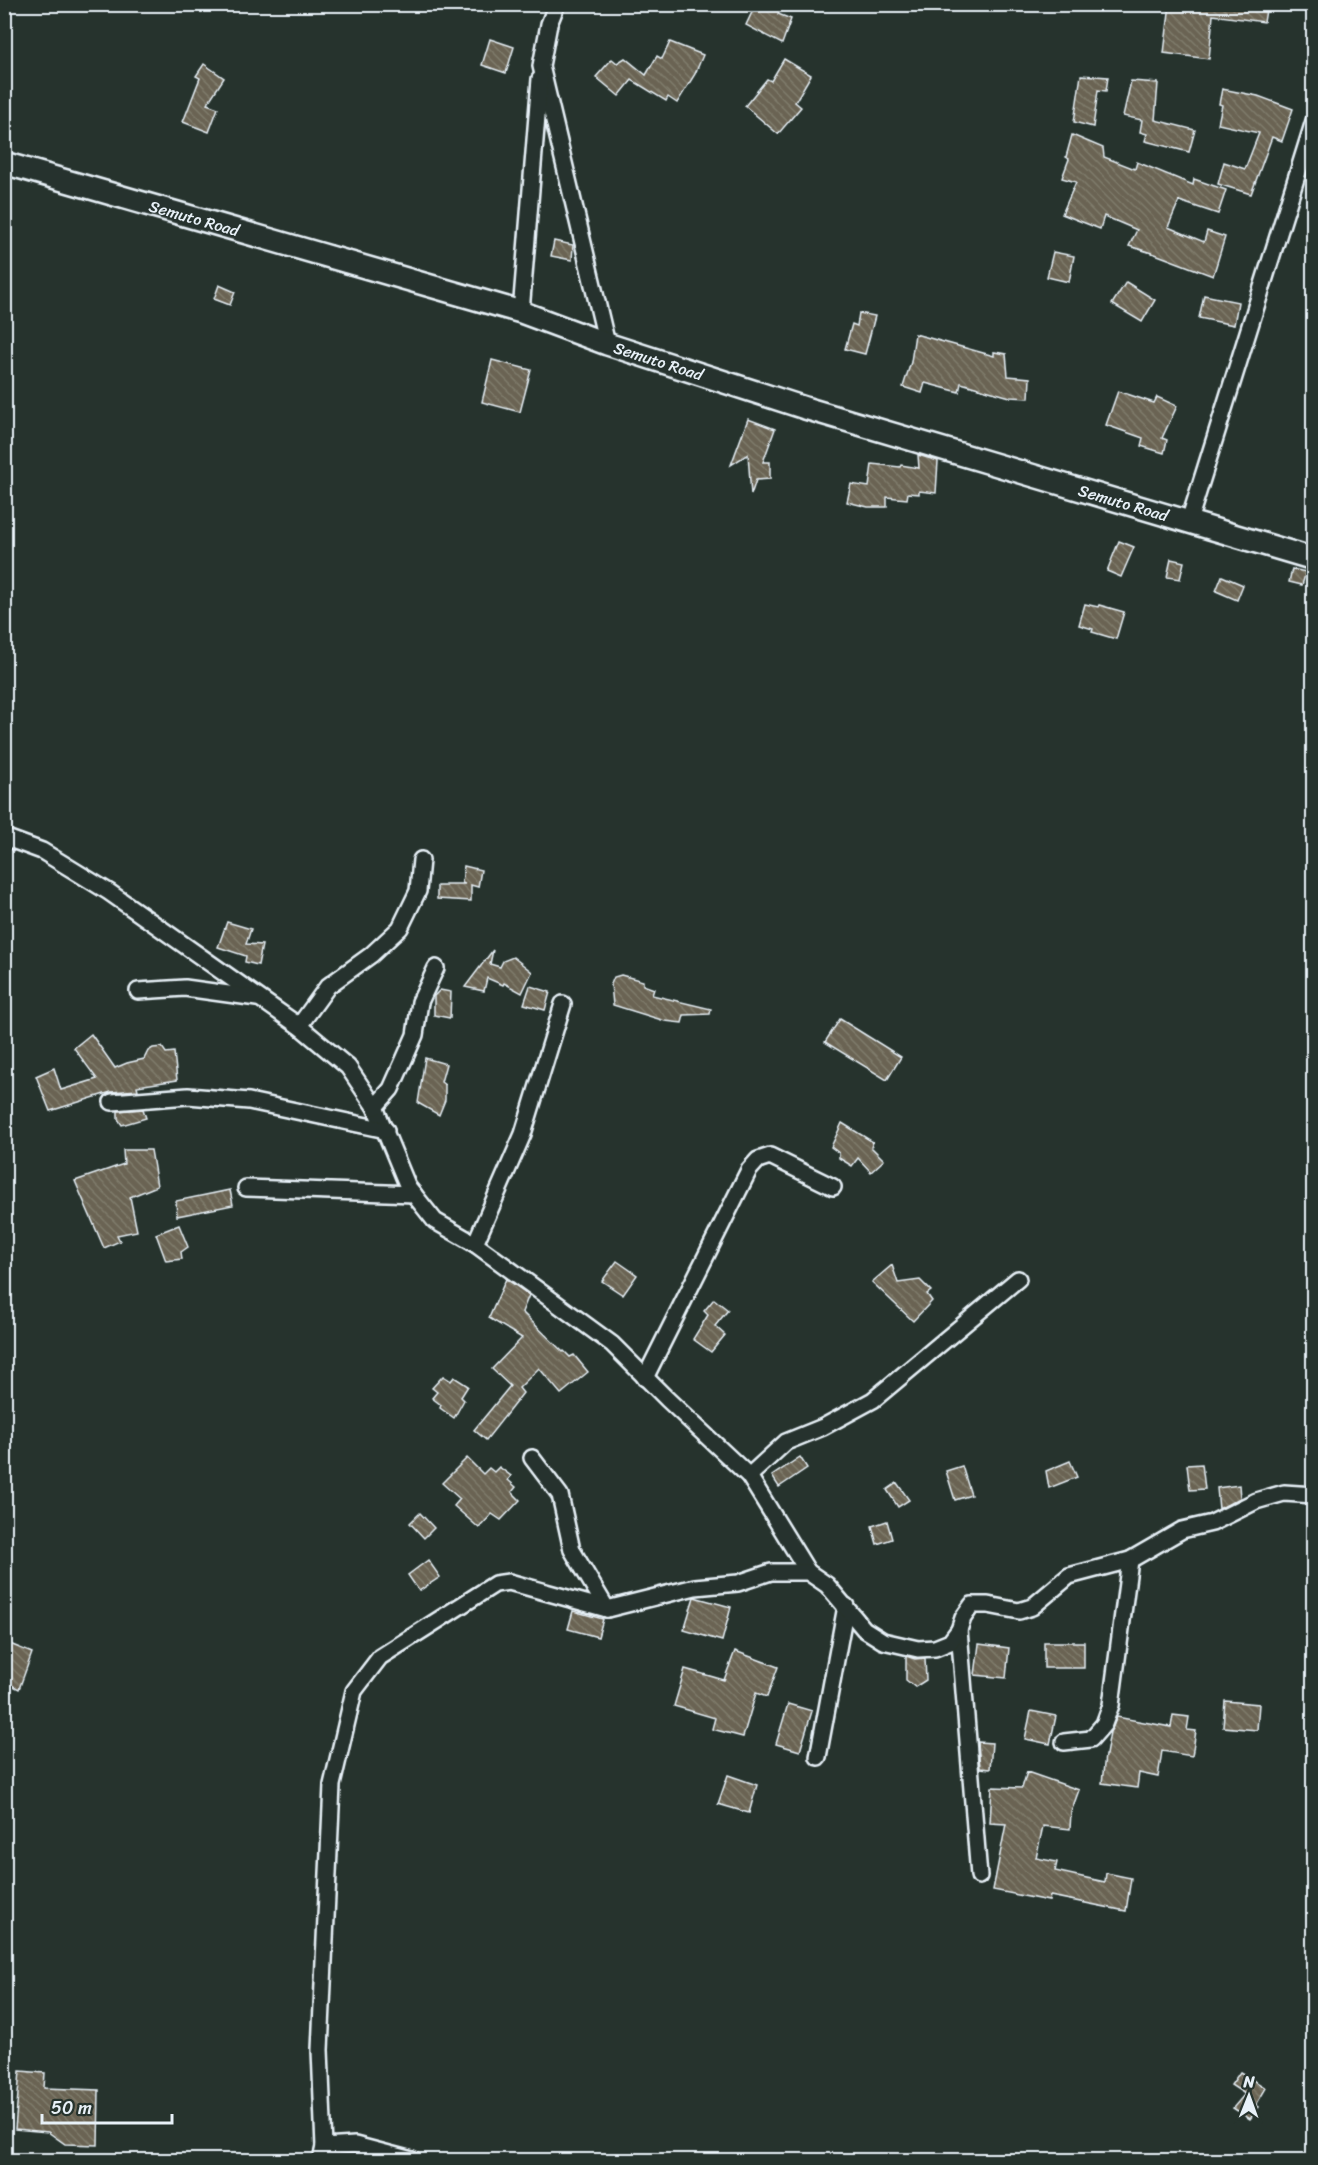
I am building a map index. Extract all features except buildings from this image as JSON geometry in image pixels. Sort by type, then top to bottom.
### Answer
[{"type":"main road","name":"Semuto Road","points":[[4,163],[521,312],[607,344],[805,408],[1314,558]]},
{"type":"street","points":[[521,312],[541,66],[549,24],[557,4]]},
{"type":"street","points":[[541,66],[607,344]]},
{"type":"street","points":[[1189,521],[1314,121]]},
{"type":"street","points":[[4,837],[42,851],[109,892],[299,1026],[348,1067],[375,1107],[408,1187],[435,1221],[475,1244],[612,1344],[749,1476],[808,1572],[827,1585],[864,1629],[883,1641],[918,1649],[935,1648],[950,1642],[972,1605],[988,1605],[1019,1611],[1032,1607],[1069,1576],[1130,1560],[1182,1530],[1212,1523],[1256,1501],[1284,1492],[1314,1495]]},
{"type":"street","points":[[299,1026],[328,986],[371,955],[400,928],[418,891],[421,860]]},
{"type":"street","points":[[375,1107],[391,1089],[415,1035],[420,1002],[435,968]]},
{"type":"street","points":[[138,991],[185,988],[260,999]]},
{"type":"street","points":[[475,1244],[523,1134],[563,1004]]},
{"type":"street","points":[[112,1102],[188,1096],[249,1101],[386,1130]]},
{"type":"street","points":[[645,1378],[749,1170],[758,1160],[770,1156],[833,1187]]},
{"type":"street","points":[[246,1188],[414,1194]]},
{"type":"street","points":[[749,1476],[786,1442],[823,1427],[873,1400],[1018,1279]]},
{"type":"street","points":[[532,1458],[560,1495],[572,1550],[607,1609]]},
{"type":"street","points":[[1064,1742],[1091,1739],[1104,1724],[1111,1705],[1130,1560]]},
{"type":"street","points":[[412,2160],[355,2145],[323,2154],[320,2050],[332,1785],[354,1691],[380,1657],[495,1584],[509,1582],[607,1609],[695,1587],[738,1583],[771,1572],[808,1572]]},
{"type":"street","points":[[818,1757],[846,1606]]},
{"type":"street","points":[[959,1630],[979,1875]]}]
